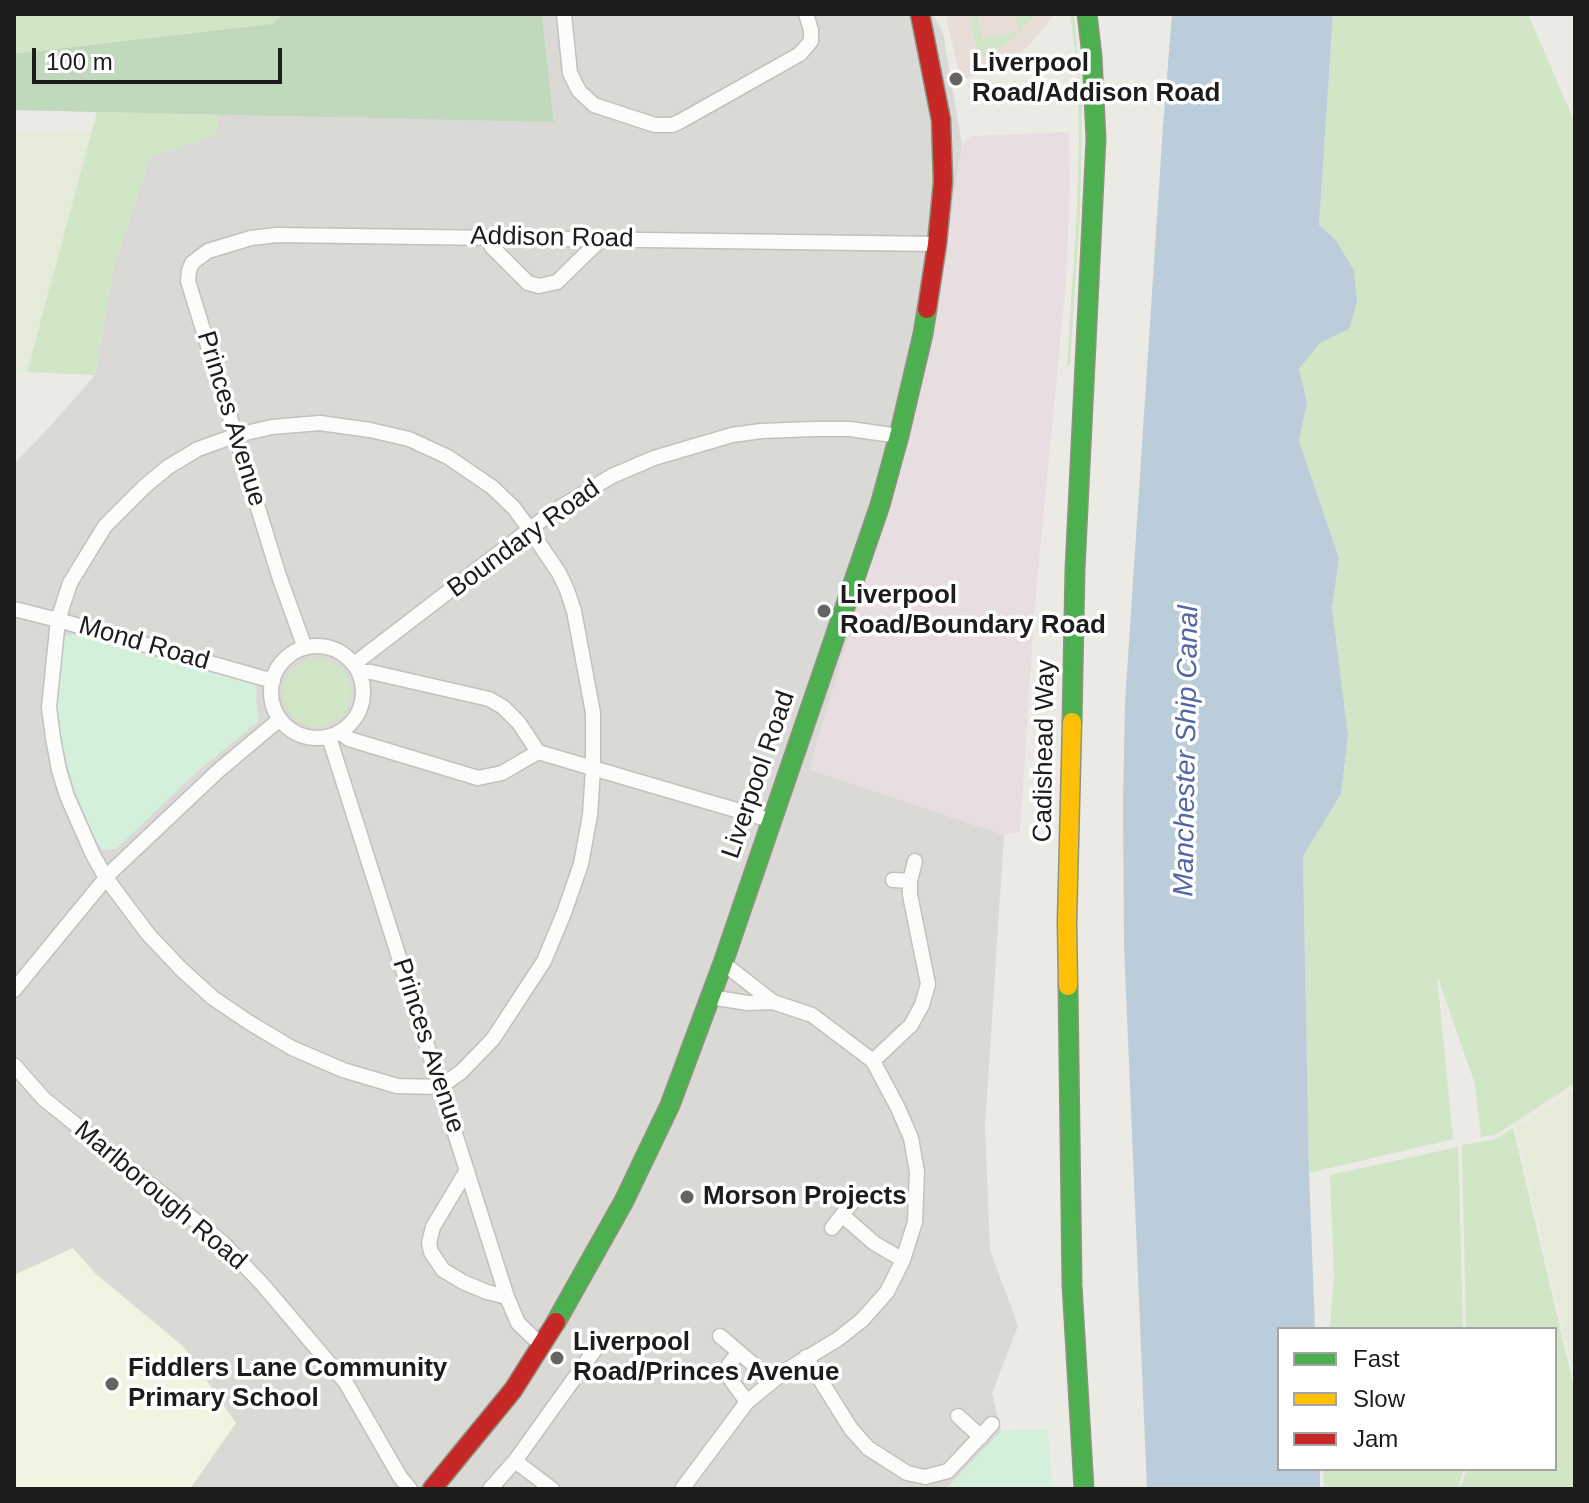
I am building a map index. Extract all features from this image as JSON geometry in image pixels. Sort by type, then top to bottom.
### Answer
[{"type":"main road","name":"Liverpool Road","points":[[432,1489],[513,1390],[542,1346],[624,1201],[670,1105],[723,963],[876,518],[923,334],[943,182],[941,120],[920,14]]},
{"type":"main road","name":"Cadishead Way","points":[[1084,1489],[1072,1285],[1067,921],[1075,569],[1096,139],[1087,14]]},
{"type":"street","points":[[564,14],[570,73],[579,91],[594,105],[655,125],[664,125],[679,122],[800,54],[811,41],[806,14]]},
{"type":"street","name":"Addison Road","points":[[188,281],[192,263],[208,251],[251,238],[277,235],[937,244]]},
{"type":"street","points":[[487,237],[492,247],[528,283],[539,286],[557,282],[601,239]]},
{"type":"street","name":"Princes Avenue","points":[[188,281],[279,576],[305,648]]},
{"type":"street","points":[[320,423],[409,439],[448,457],[492,487],[514,508],[530,530],[559,573],[574,611],[593,713],[590,815],[581,864],[544,961],[493,1039],[461,1072],[440,1087],[397,1086],[343,1070],[292,1048],[213,998],[148,934],[106,878],[67,796],[53,738],[49,707],[58,620],[70,583],[105,526],[122,507],[168,467],[198,449],[272,427],[320,423]]},
{"type":"street","name":"Boundary Road","points":[[356,668],[551,513],[612,476],[654,458],[732,435],[761,431],[850,429],[899,436]]},
{"type":"street","name":"Mond Road","points":[[14,609],[273,681]]},
{"type":"street","points":[[323,646],[340,652],[356,668],[363,689],[361,706],[353,721],[334,734],[311,738],[293,732],[280,719],[272,701],[273,681],[279,666],[290,655],[305,648],[323,646]]},
{"type":"street","points":[[356,668],[489,699],[503,707],[519,723],[538,752],[770,820]]},
{"type":"street","points":[[14,990],[106,878],[218,771],[280,719]]},
{"type":"street","points":[[334,734],[478,778],[502,773],[538,752]]},
{"type":"street","name":"Princes Avenue","points":[[334,734],[507,1297],[518,1323],[542,1346]]},
{"type":"street","points":[[873,1061],[911,1025],[922,1005],[928,984],[910,895],[915,861]]},
{"type":"street","points":[[893,880],[910,881]]},
{"type":"street","points":[[682,1489],[747,1402],[785,1371],[838,1339],[862,1320],[887,1292],[903,1260],[915,1222],[917,1172],[911,1138],[873,1061],[812,1015],[773,1002],[723,963]]},
{"type":"street","points":[[710,997],[748,1003],[773,1002]]},
{"type":"street","name":"Marlborough Road","points":[[14,1065],[44,1099],[223,1243],[263,1285],[346,1383],[410,1489]]},
{"type":"street","points":[[467,1170],[433,1227],[429,1243],[431,1252],[443,1270],[463,1282],[507,1297]]},
{"type":"street","points":[[832,1228],[853,1201]]},
{"type":"street","points":[[842,1215],[874,1243],[903,1260]]},
{"type":"street","points":[[720,1336],[754,1365]]},
{"type":"street","points":[[490,1489],[515,1461],[599,1344]]},
{"type":"street","points":[[739,1352],[728,1366],[731,1380],[747,1402]]},
{"type":"street","points":[[806,1357],[851,1429],[868,1448],[907,1473],[928,1482],[948,1471],[992,1424]]},
{"type":"street","points":[[958,1416],[981,1437]]},
{"type":"street","points":[[515,1461],[552,1489]]},
{"type":"shaded area","points":[[542,14],[933,14],[943,33],[962,145],[942,277],[911,431],[809,769],[1004,835],[985,1126],[990,1250],[1018,1326],[992,1393],[1001,1431],[946,1489],[14,1489],[14,464],[95,375],[114,267],[150,157],[215,136],[219,114],[554,121]]},
{"type":"shaded area","points":[[945,14],[1055,14],[1010,64],[961,79]]},
{"type":"shaded area","points":[[92,132],[27,372],[14,376],[14,133]]},
{"type":"shaded area","points":[[1069,132],[1066,281],[1035,603],[1020,832],[1004,835],[809,769],[911,431],[942,277],[962,145],[971,136]]},
{"type":"shaded area","points":[[75,634],[257,684],[257,723],[200,769],[116,849],[102,850],[89,828],[76,797],[56,724],[54,691],[61,640]]},
{"type":"shaded area","points":[[1575,1090],[1575,1379],[1516,1127]]},
{"type":"shaded area","name":"Fiddlers Lane Community Primary School","points":[[73,1248],[96,1274],[183,1346],[236,1423],[190,1489],[14,1489],[14,1275]]},
{"type":"shaded area","points":[[1048,1429],[1053,1489],[946,1489],[1001,1431]]},
{"type":"green space","points":[[14,14],[542,14],[219,115],[216,136],[150,157],[114,267],[95,375],[27,372],[97,112],[14,110]]},
{"type":"green space","points":[[284,14],[542,14],[554,122],[14,110],[14,54],[272,24]]},
{"type":"green space","points":[[977,14],[983,39],[1019,31],[1015,14],[1035,14],[1021,31],[997,52],[981,57],[970,20]]},
{"type":"green space","points":[[1070,14],[1074,14],[1082,113],[1080,213],[1070,364],[1067,366],[1079,138],[1077,65]]},
{"type":"green space","points":[[1333,14],[1528,14],[1575,123],[1575,1083],[1495,1135],[1481,1137],[1475,1084],[1437,975],[1453,1139],[1309,1173],[1303,855],[1341,794],[1348,736],[1332,608],[1339,558],[1299,441],[1307,403],[1299,370],[1320,343],[1349,329],[1336,240],[1319,225]]},
{"type":"green space","points":[[317,659],[341,669],[351,693],[341,717],[317,727],[293,717],[283,693],[293,669]]},
{"type":"green space","points":[[1513,1128],[1575,1392],[1575,1489],[1460,1489],[1466,1471],[1557,1471],[1557,1327],[1466,1327],[1462,1145],[1496,1139]]},
{"type":"green space","points":[[1458,1147],[1463,1327],[1330,1327],[1334,1275],[1330,1175]]},
{"type":"green space","points":[[1323,1471],[1463,1471],[1458,1489],[1324,1489]]},
{"type":"water","name":"Manchester Ship Canal","points":[[1172,14],[1333,14],[1319,225],[1336,240],[1354,271],[1357,302],[1349,329],[1320,343],[1299,369],[1307,403],[1299,441],[1339,558],[1332,608],[1348,736],[1341,794],[1303,856],[1315,1327],[1277,1327],[1277,1471],[1320,1471],[1320,1489],[1147,1489],[1124,945],[1123,803],[1125,703]]},
{"type":"traffic: fast","points":[[1072,722],[1075,569],[1096,139],[1087,14]]},
{"type":"traffic: fast","points":[[556,1322],[624,1201],[670,1105],[723,963],[880,505],[927,309]]},
{"type":"traffic: fast","points":[[1068,986],[1072,1285],[1084,1489]]},
{"type":"traffic: slow","points":[[1068,986],[1072,722]]},
{"type":"traffic: jam","points":[[920,14],[941,120],[943,182],[927,309]]},
{"type":"traffic: jam","points":[[432,1489],[513,1390],[556,1322]]},
{"type":"place","name":"Liverpool Road/Addison Road","points":[[956,79]]},
{"type":"place","name":"Liverpool Road/Boundary Road","points":[[824,611]]},
{"type":"place","name":"Morson Projects","points":[[687,1197]]},
{"type":"place","name":"Liverpool Road/Princes Avenue","points":[[557,1358]]},
{"type":"place","name":"Fiddlers Lane Community Primary School","points":[[112,1384]]}]
